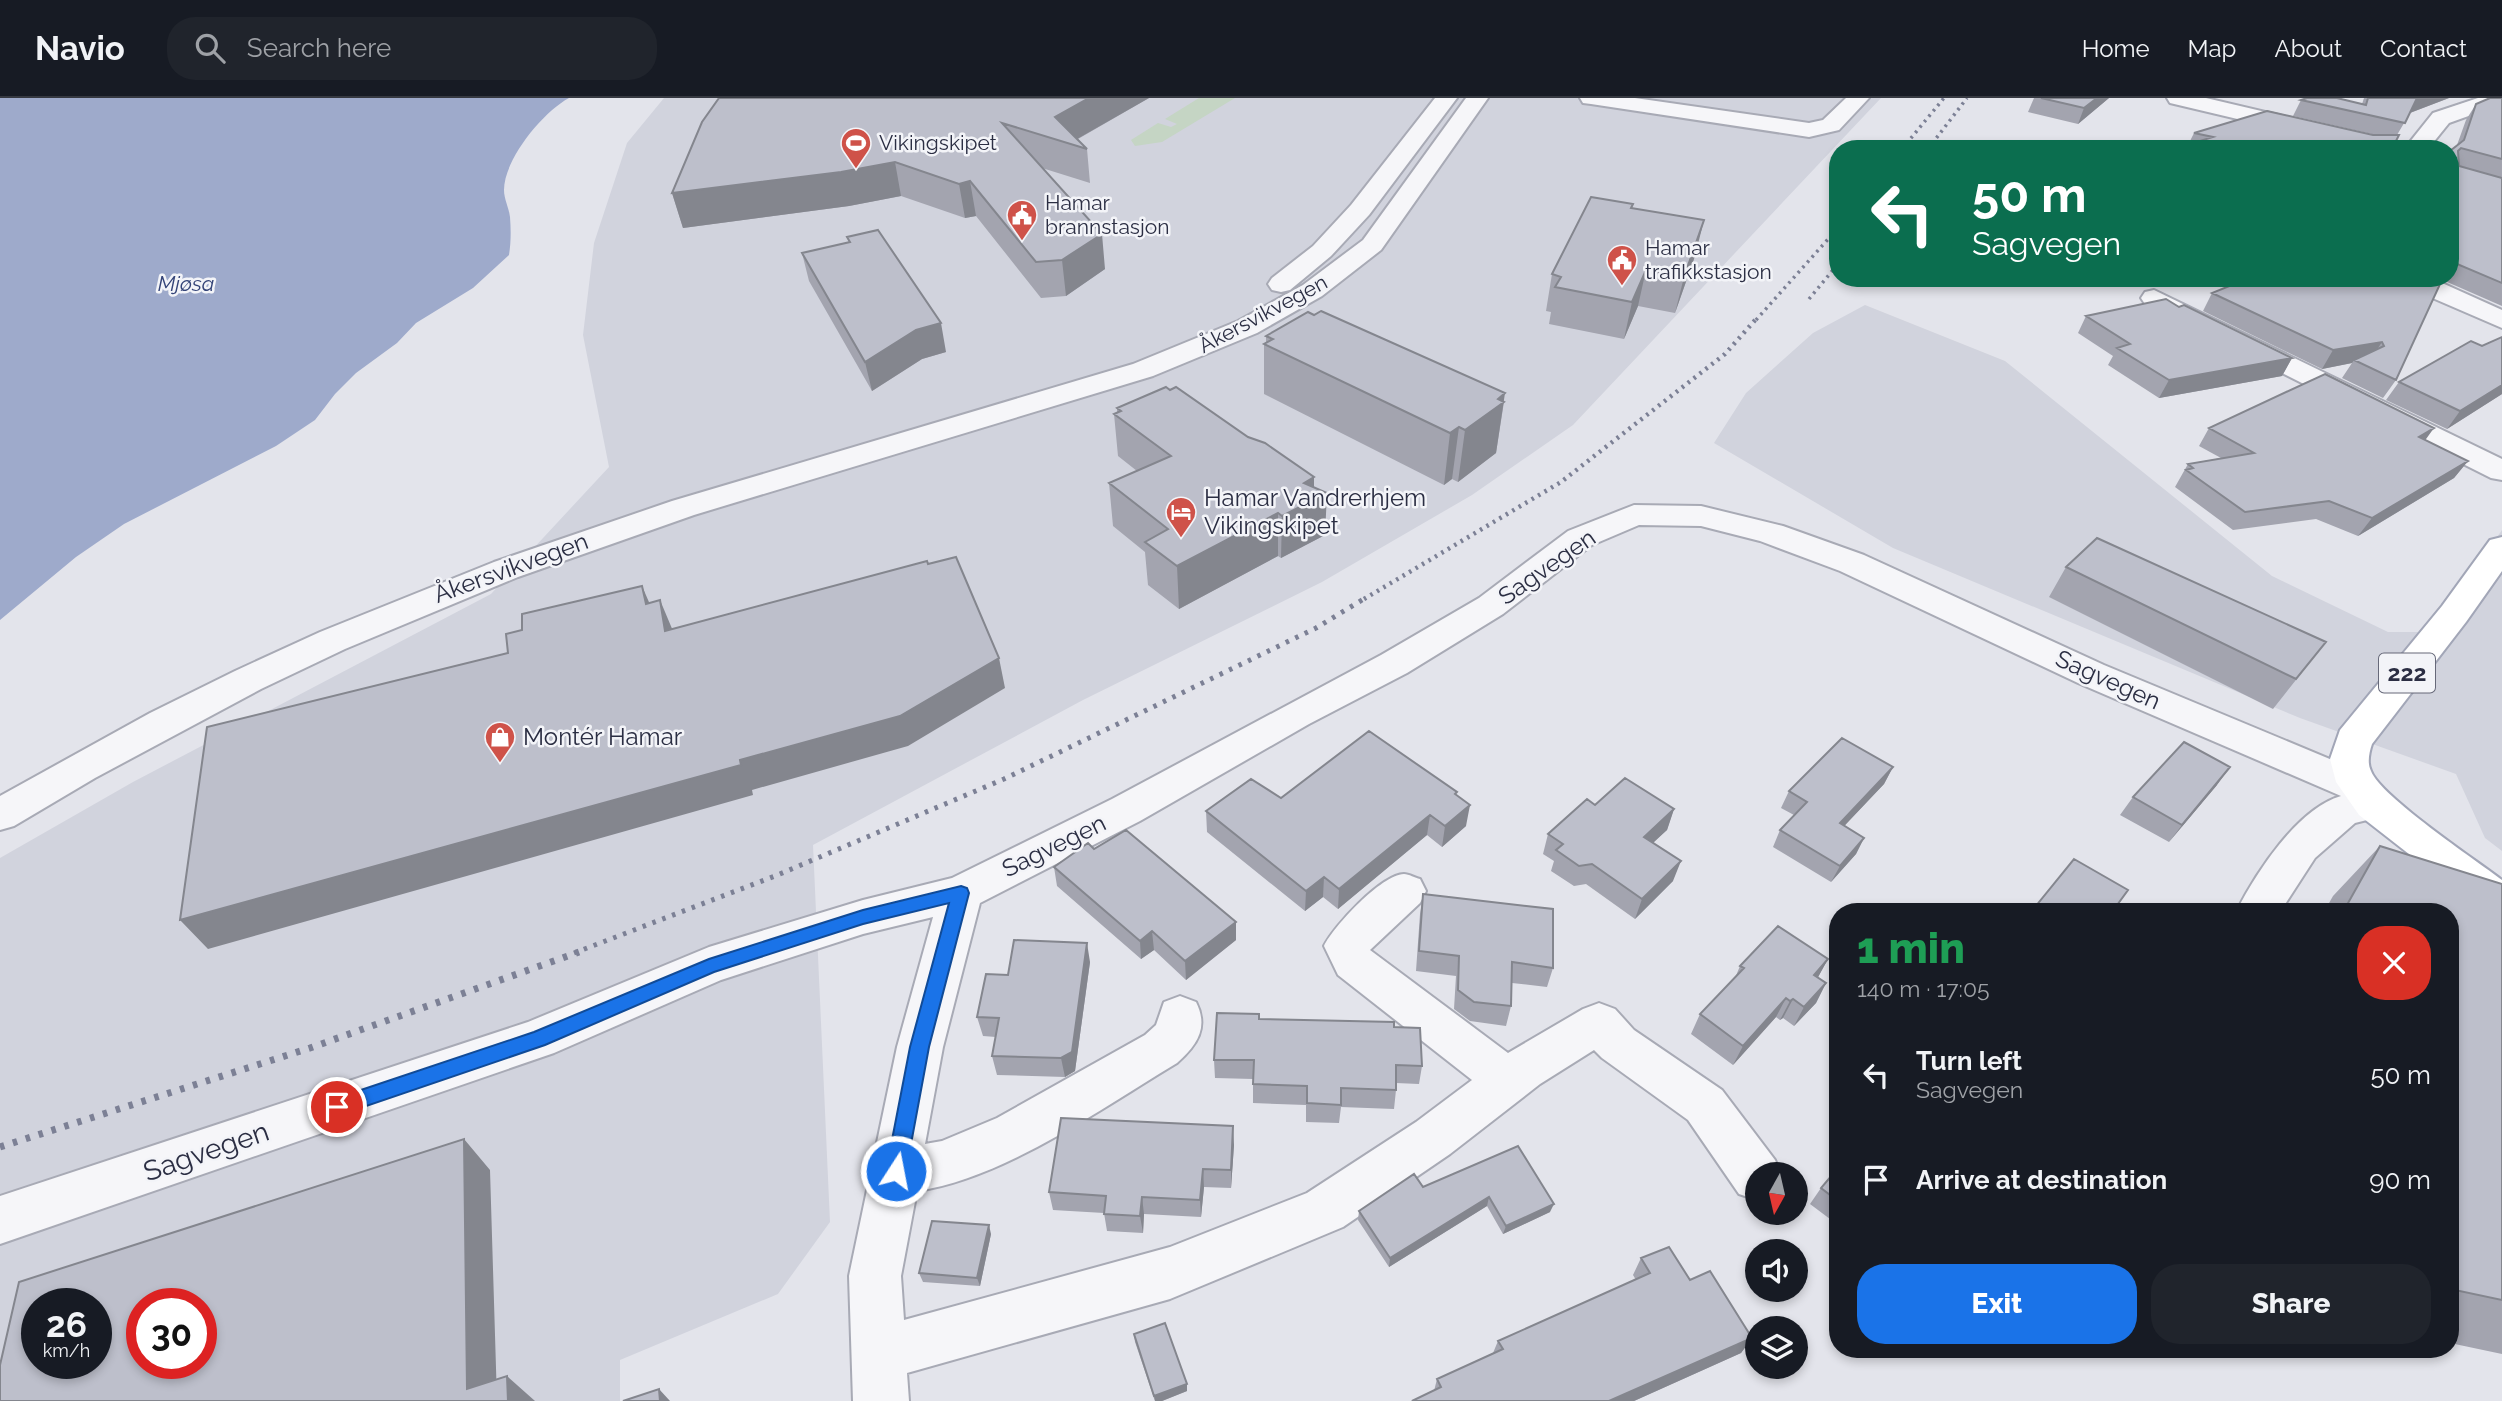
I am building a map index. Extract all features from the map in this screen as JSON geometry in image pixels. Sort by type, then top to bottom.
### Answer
[{"type":"main road","name":"222","points":[[2366,795],[2348,768],[2348,755],[2354,740],[2454,614],[2502,547]]},
{"type":"main road","points":[[2366,795],[2502,903]]},
{"type":"street","name":"Åkersvikvegen","points":[[1053,395],[1201,330],[1281,284],[1322,251],[1354,218],[1446,98]]},
{"type":"street","name":"Åkersvikvegen","points":[[0,815],[111,750],[243,681],[326,642],[474,580],[685,508],[1108,380],[1191,352],[1280,309],[1332,277],[1372,245],[1477,98]]},
{"type":"street","points":[[1591,98],[1809,130],[1831,125],[1858,98]]},
{"type":"street","points":[[2178,98],[2355,140]]},
{"type":"street","points":[[2423,140],[2441,118],[2494,100]]},
{"type":"street","points":[[2429,287],[2502,320]]},
{"type":"street","points":[[2154,298],[2502,471]]},
{"type":"street","name":"Sagvegen","points":[[2,1227],[538,1039],[709,966],[863,917],[961,893],[1126,810],[1394,664],[1491,606],[1580,538],[1634,515],[1701,516],[1771,533],[1852,563],[2091,674],[2366,795]]},
{"type":"street","points":[[2263,903],[2300,847],[2343,810],[2366,795]]},
{"type":"street","points":[[1405,891],[1379,912],[1346,946],[1354,962],[1387,990],[1508,1080]]},
{"type":"street","points":[[961,893],[920,1047],[875,1276],[880,1378],[1170,1273],[1325,1210],[1433,1138],[1508,1080],[1599,1023],[1618,1044],[1705,1105],[1746,1162]]},
{"type":"street","points":[[896,1171],[944,1164],[1014,1134],[1161,1049],[1178,1034],[1180,1016]]},
{"type":"shaded area","points":[[664,98],[1881,98],[1841,140],[1829,140],[1829,153],[1573,425],[1472,495],[1322,582],[1083,700],[813,845],[830,1222],[778,1294],[620,1360],[620,1401],[0,1401],[0,858],[133,782],[491,594],[609,467],[583,335],[594,243],[627,143]]},
{"type":"shaded area","points":[[1865,305],[2005,361],[2272,576],[2388,632],[2432,632],[2502,530],[2502,851],[2485,838],[2456,774],[2300,718],[1893,548],[1714,443],[1746,393],[1813,333]]},
{"type":"green space","points":[[1199,98],[1235,98],[1162,142],[1135,146],[1131,140],[1158,123],[1171,127],[1177,124],[1165,119]]},
{"type":"water","name":"Mjøsa","points":[[0,98],[569,98],[537,125],[510,165],[504,190],[510,217],[509,255],[473,288],[416,323],[397,343],[356,373],[315,420],[276,446],[124,524],[76,557],[0,620]]},
{"type":"building","name":"Vikingskipet","points":[[719,98],[1089,98],[1055,117],[1087,149],[1002,123],[1102,234],[1062,260],[1036,262],[970,181],[959,184],[895,162],[841,172],[672,193],[702,122]]},
{"type":"building","points":[[2041,98],[2097,98],[2084,108]]},
{"type":"building","points":[[2337,98],[2366,105],[2368,98],[2417,98],[2405,123],[2301,100]]},
{"type":"building","points":[[2490,98],[2502,98],[2502,159],[2461,148],[2459,150],[2459,144],[2464,140],[2476,104]]},
{"type":"building","points":[[2267,111],[2373,135],[2399,135],[2396,140],[2203,140],[2213,137],[2194,133]]},
{"type":"building","points":[[2459,166],[2502,178],[2502,283],[2459,265]]},
{"type":"building","points":[[1591,197],[1633,204],[1631,208],[1704,220],[1684,277],[1646,270],[1632,302],[1555,287],[1561,277],[1552,274]]},
{"type":"building","points":[[878,230],[941,323],[916,330],[865,362],[802,253],[850,242],[847,237]]},
{"type":"building","points":[[2227,287],[2439,287],[2396,380],[2354,360],[2384,346],[2382,342],[2333,350],[2212,293]]},
{"type":"building","points":[[2166,299],[2179,307],[2184,305],[2292,358],[2169,380],[2117,348],[2130,344],[2086,316]]},
{"type":"building","points":[[1321,311],[1505,393],[1498,399],[1504,402],[1465,430],[1459,427],[1450,433],[1264,344],[1273,339],[1266,336],[1308,312],[1314,315]]},
{"type":"building","points":[[2502,337],[2502,385],[2460,411],[2399,382],[2471,341],[2482,346]]},
{"type":"building","points":[[2325,374],[2434,428],[2419,437],[2468,461],[2372,518],[2329,501],[2245,512],[2186,470],[2193,468],[2188,464],[2254,453],[2209,428]]},
{"type":"building","points":[[1166,387],[1170,390],[1176,387],[1248,437],[1265,443],[1314,477],[1304,483],[1327,493],[1282,516],[1278,513],[1177,566],[1145,542],[1168,529],[1109,483],[1171,456],[1114,414],[1121,411],[1117,408]]},
{"type":"building","points":[[2097,538],[2326,642],[2296,679],[2066,567]]},
{"type":"building","points":[[956,557],[999,658],[900,716],[740,760],[741,765],[180,920],[207,727],[508,653],[506,634],[522,630],[522,614],[642,586],[646,604],[660,600],[665,631],[927,561],[928,564]]},
{"type":"building","points":[[1369,731],[1457,792],[1455,794],[1470,805],[1445,826],[1430,815],[1339,889],[1324,877],[1306,891],[1206,811],[1251,779],[1281,798]]},
{"type":"building","points":[[1842,738],[1893,767],[1840,823],[1864,838],[1840,866],[1780,830],[1807,802],[1789,791]]},
{"type":"building","points":[[2184,742],[2230,767],[2182,825],[2133,797]]},
{"type":"building","points":[[1625,778],[1674,809],[1644,837],[1681,861],[1642,899],[1592,864],[1579,866],[1556,850],[1563,844],[1548,834],[1587,799],[1595,805]]},
{"type":"building","points":[[1126,830],[1236,922],[1185,961],[1152,931],[1140,941],[1054,867],[1088,843],[1094,849]]},
{"type":"building","points":[[2380,846],[2502,884],[2502,1300],[2459,1291],[2459,903],[2348,903]]},
{"type":"building","points":[[2074,859],[2128,890],[2119,903],[2038,903]]},
{"type":"building","points":[[1423,894],[1553,909],[1553,968],[1512,962],[1511,1006],[1474,1002],[1458,990],[1459,956],[1419,951]]},
{"type":"building","points":[[1778,926],[1828,959],[1814,975],[1826,983],[1804,1007],[1793,999],[1790,1001],[1786,998],[1743,1046],[1700,1014],[1744,968],[1740,966]]},
{"type":"building","points":[[1014,940],[1087,943],[1072,1052],[1061,1058],[992,1056],[999,1018],[977,1017],[986,974],[1008,975]]},
{"type":"building","points":[[1217,1013],[1259,1014],[1259,1019],[1394,1022],[1394,1027],[1420,1028],[1422,1066],[1396,1065],[1396,1090],[1341,1088],[1341,1105],[1307,1103],[1307,1086],[1253,1084],[1254,1060],[1214,1060]]},
{"type":"building","points":[[1061,1118],[1233,1126],[1231,1170],[1203,1169],[1200,1200],[1142,1197],[1140,1216],[1104,1214],[1106,1196],[1049,1192]]},
{"type":"building","points":[[464,1139],[467,1389],[507,1376],[508,1401],[0,1401],[0,1365],[19,1282]]},
{"type":"building","points":[[1518,1146],[1554,1204],[1506,1226],[1489,1197],[1390,1258],[1359,1211],[1414,1174],[1423,1187]]},
{"type":"building","points":[[1829,1179],[1829,1194],[1821,1188]]},
{"type":"building","points":[[932,1221],[989,1225],[977,1278],[919,1273]]},
{"type":"building","points":[[1669,1247],[1690,1280],[1710,1271],[1745,1327],[1745,1341],[1609,1401],[1412,1401],[1441,1387],[1437,1379],[1503,1349],[1498,1341],[1650,1273],[1641,1258]]},
{"type":"building","points":[[1165,1323],[1187,1384],[1154,1396],[1134,1334]]},
{"type":"building","points":[[659,1389],[660,1401],[623,1401]]},
{"type":"railway","points":[[1909,140],[1944,98]]},
{"type":"railway","points":[[1935,140],[1967,98]]},
{"type":"railway","points":[[1756,320],[1829,238]]},
{"type":"railway","points":[[1809,299],[1829,275]]},
{"type":"railway","points":[[1364,599],[1561,482],[1725,354],[1757,318]]},
{"type":"railway","points":[[574,953],[775,876],[1004,779],[1316,628],[1367,597]]},
{"type":"railway","points":[[0,1147],[310,1048],[579,952]]},
{"type":"place","name":"Vikingskipet","points":[[856,170]]},
{"type":"place","name":"Hamar brannstasjon","points":[[1022,242]]},
{"type":"place","name":"Hamar trafikkstasjon","points":[[1622,287]]},
{"type":"place","name":"Hamar Vandrerhjem Vikingskipet","points":[[1181,539]]},
{"type":"place","name":"Montér Hamar","points":[[500,764]]},
{"type":"route","points":[[337,1107],[538,1039],[709,966],[863,917],[961,893],[920,1047],[896,1171]]}]
